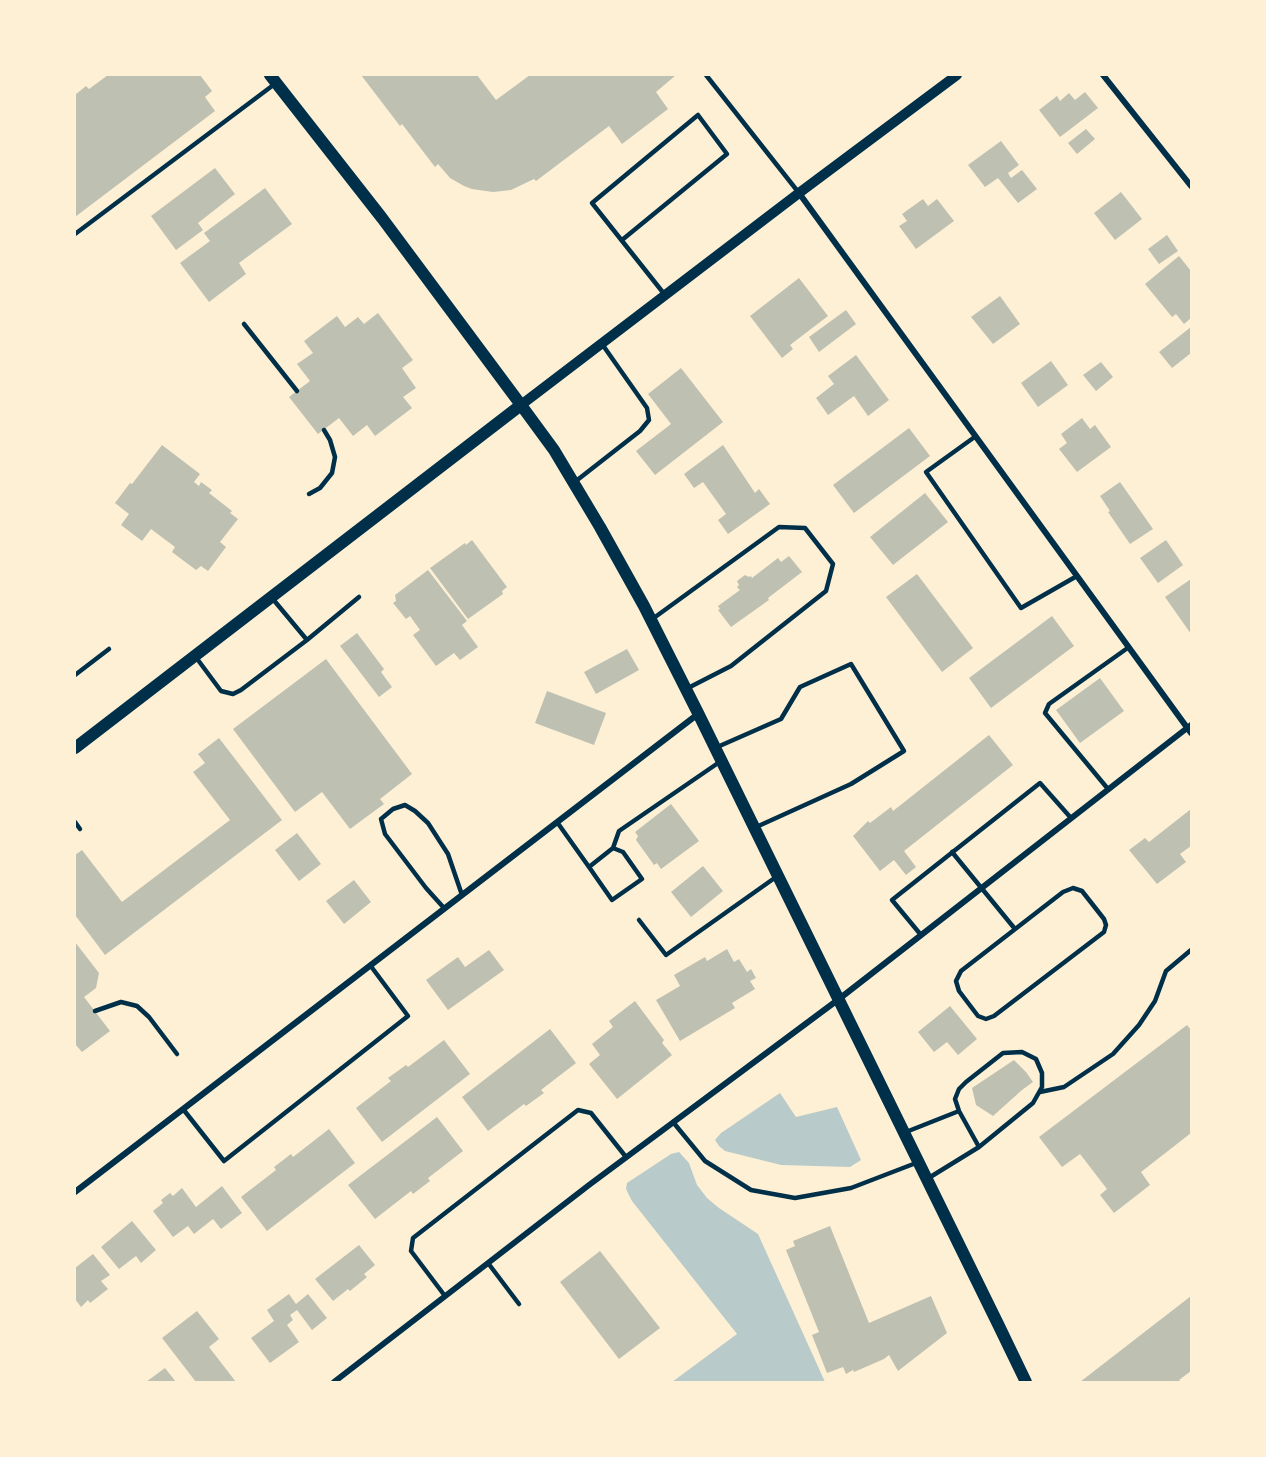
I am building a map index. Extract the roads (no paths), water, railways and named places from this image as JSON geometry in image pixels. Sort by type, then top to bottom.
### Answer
[{"type":"main road","points":[[273,79],[382,218],[554,450],[616,556],[686,689],[1026,1382]]},
{"type":"main road","points":[[75,748],[521,405]]},
{"type":"street","points":[[521,405],[957,75]]},
{"type":"street","points":[[1104,75],[1191,186]]},
{"type":"street","points":[[334,1382],[626,1157],[839,999],[1108,789],[1190,729],[799,193]]},
{"type":"street","points":[[75,1192],[698,714]]},
{"type":"lane","points":[[706,75],[799,193]]},
{"type":"lane","points":[[75,234],[273,79]]},
{"type":"lane","points":[[622,240],[727,154],[698,115],[592,203],[665,295]]},
{"type":"lane","points":[[244,324],[297,392]]},
{"type":"lane","points":[[573,483],[640,431],[649,420],[647,408],[602,344]]},
{"type":"lane","points":[[309,494],[320,488],[332,473],[335,457],[324,430]]},
{"type":"lane","points":[[976,436],[926,472],[1021,608],[1077,576]]},
{"type":"lane","points":[[651,620],[779,527],[805,528],[833,564],[826,591],[732,666],[686,689]]},
{"type":"lane","points":[[272,597],[307,640]]},
{"type":"lane","points":[[195,656],[221,691],[232,694],[241,690],[307,640],[359,597]]},
{"type":"lane","points":[[1108,789],[1045,713],[1049,704],[1129,647]]},
{"type":"lane","points":[[75,675],[109,649]]},
{"type":"lane","points":[[715,748],[781,719],[800,687],[851,664],[904,751],[851,784],[754,828]]},
{"type":"lane","points":[[589,867],[613,848],[619,831],[721,761]]},
{"type":"lane","points":[[921,935],[892,900],[952,852],[1041,783],[1071,818]]},
{"type":"lane","points":[[444,908],[385,834],[381,819],[393,809],[405,805],[428,823],[448,854],[462,895]]},
{"type":"lane","points":[[75,822],[80,829]]},
{"type":"lane","points":[[557,822],[612,900],[642,879],[623,852],[613,848]]},
{"type":"lane","points":[[952,852],[1015,929]]},
{"type":"lane","points":[[639,920],[666,955],[778,876]]},
{"type":"lane","points":[[1073,888],[1082,891],[1104,919],[1106,925],[1104,932],[994,1016],[986,1019],[978,1016],[959,991],[956,981],[961,971],[1015,929],[1063,892],[1073,888]]},
{"type":"lane","points":[[1040,1092],[1064,1087],[1113,1054],[1139,1025],[1155,1001],[1166,971],[1191,950]]},
{"type":"lane","points":[[183,1109],[224,1161],[408,1016],[370,965]]},
{"type":"lane","points":[[95,1011],[122,1002],[137,1006],[149,1017],[177,1054]]},
{"type":"lane","points":[[927,1179],[979,1147],[1033,1103],[1042,1087],[1042,1073],[1036,1059],[1022,1052],[1003,1053],[959,1089],[955,1099],[959,1111],[979,1147]]},
{"type":"lane","points":[[445,1296],[411,1251],[413,1238],[578,1110],[591,1113],[626,1157]]},
{"type":"lane","points":[[905,1133],[959,1111]]},
{"type":"lane","points":[[673,1122],[705,1161],[752,1190],[795,1198],[851,1188],[919,1162]]},
{"type":"lane","points":[[488,1263],[519,1304]]}]
